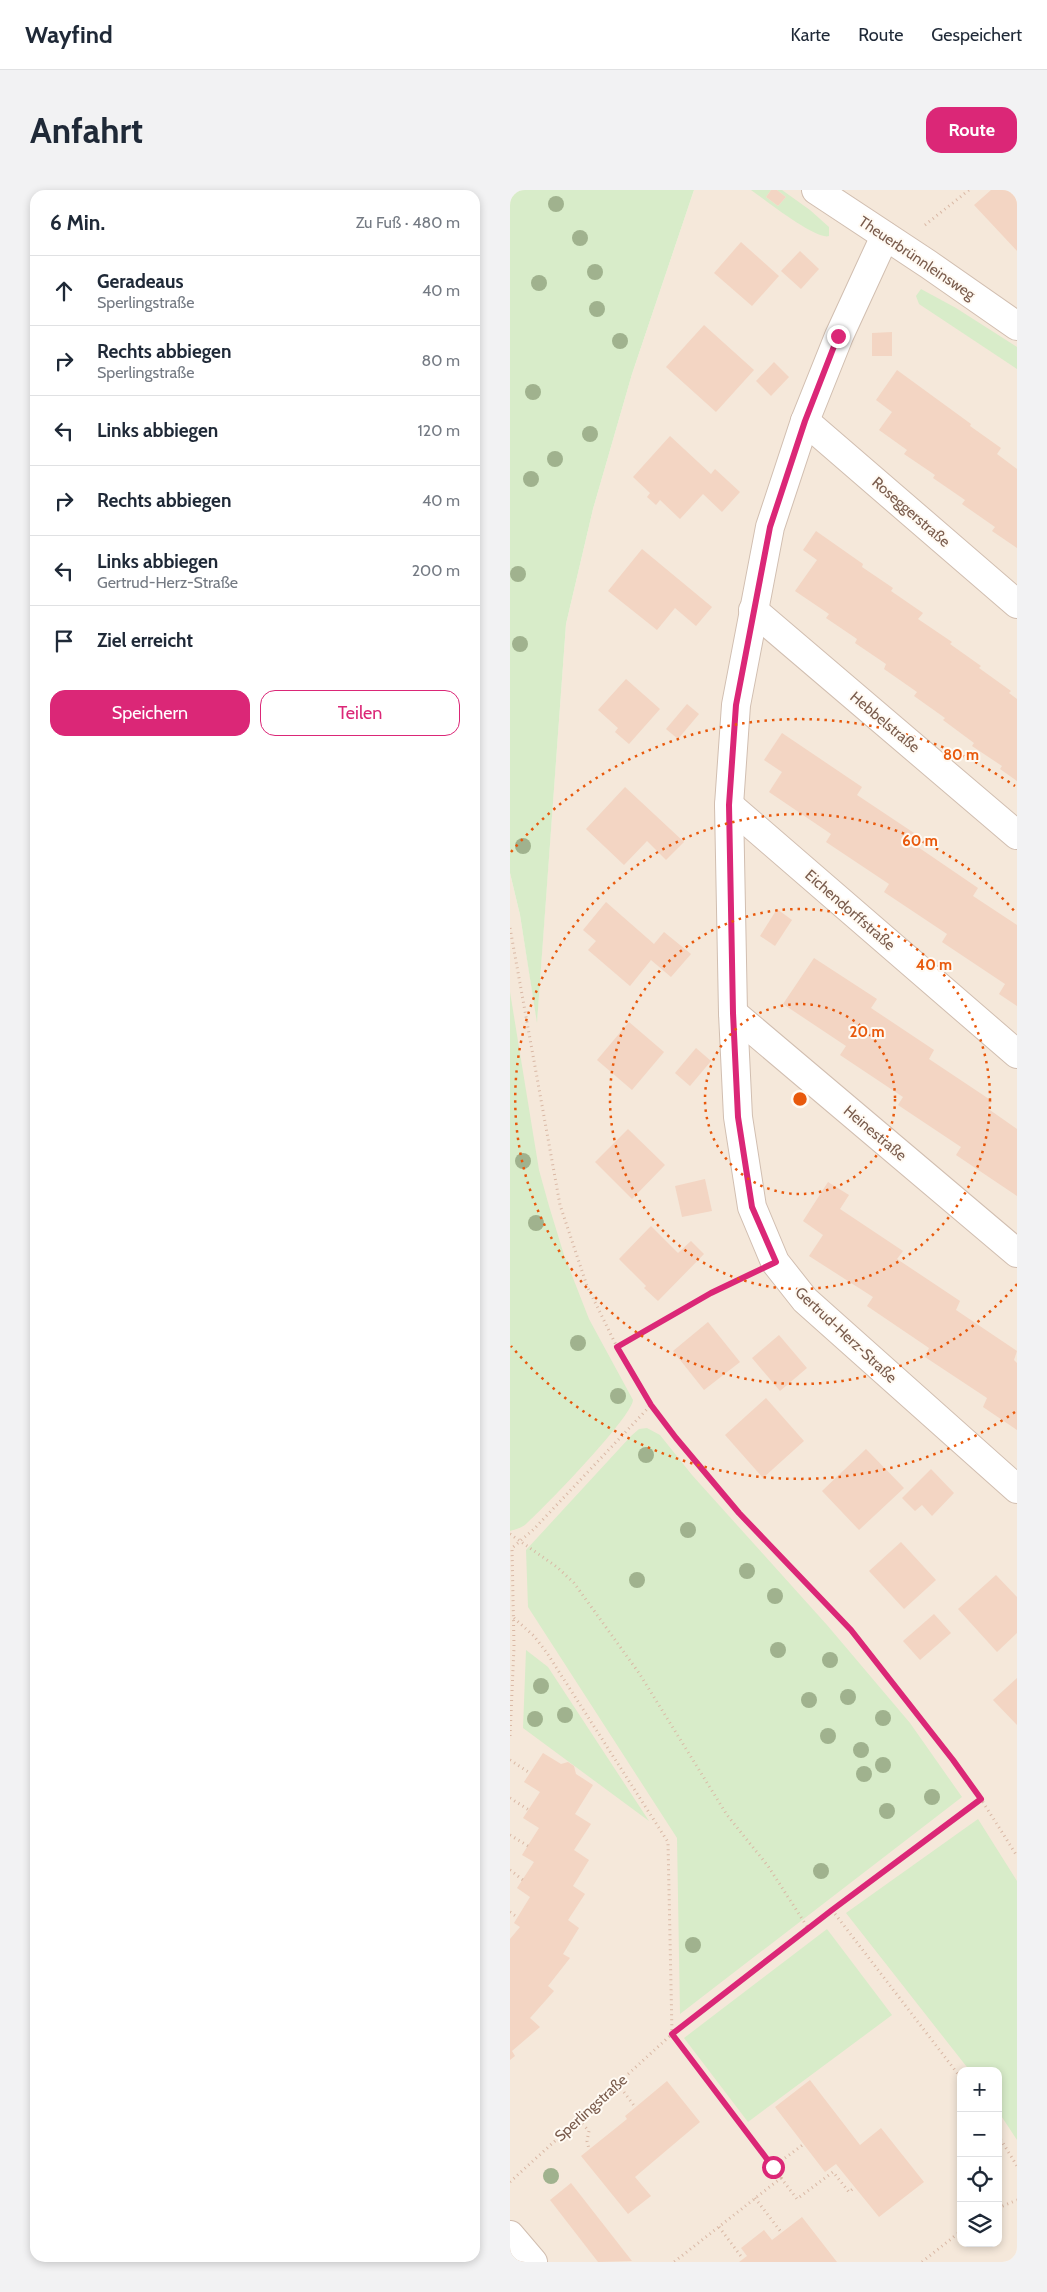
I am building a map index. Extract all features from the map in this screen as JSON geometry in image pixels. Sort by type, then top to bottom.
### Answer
[{"type":"street","name":"Theuerbrünnleinsweg","points":[[830,194],[885,236],[1017,326]]},
{"type":"street","name":"Gertrud-Herz-Straße","points":[[885,236],[838,336],[805,421],[770,527],[736,705],[729,805],[733,1013],[738,1117],[752,1207],[776,1262],[805,1300],[1017,1489]]},
{"type":"street","name":"Roseggerstraße","points":[[805,421],[1017,604]]},
{"type":"street","name":"Hebbelstraße","points":[[753,610],[1017,835]]},
{"type":"street","name":"Eichendorffstraße","points":[[729,805],[1017,1054]]},
{"type":"street","name":"Heinestraße","points":[[733,1013],[1017,1254]]},
{"type":"street","points":[[510,2235],[533,2262]]},
{"type":"path","points":[[923,227],[969,190]]},
{"type":"path","points":[[510,928],[536,1065],[548,1147],[560,1205],[587,1286],[617,1347],[651,1405],[676,1438],[739,1513],[851,1630],[953,1760],[981,1799],[1017,1856]]},
{"type":"path","points":[[617,1347],[711,1293],[776,1262]]},
{"type":"path","points":[[510,1736],[514,1618],[511,1548],[534,1529],[651,1405]]},
{"type":"path","points":[[510,1534],[557,1567],[574,1583],[640,1673],[727,1814],[768,1866],[808,1928]]},
{"type":"path","points":[[514,1618],[547,1653],[668,1842],[672,2034],[797,2199],[833,2172],[849,2192],[855,2187]]},
{"type":"path","points":[[510,1760],[530,1773]]},
{"type":"path","points":[[510,1798],[529,1810]]},
{"type":"path","name":"Sperlingstraße","points":[[510,2182],[672,2034],[808,1928],[981,1799]]},
{"type":"path","points":[[510,1835],[528,1846]]},
{"type":"path","points":[[510,1870],[523,1880]]},
{"type":"path","points":[[832,1910],[957,2073]]},
{"type":"path","points":[[510,1912],[517,1917]]},
{"type":"path","points":[[618,2084],[635,2107]]},
{"type":"path","points":[[579,2120],[589,2131],[587,2141],[589,2149]]},
{"type":"path","points":[[1002,2142],[1017,2166]]},
{"type":"path","points":[[773,2167],[804,2144]]},
{"type":"path","points":[[676,2261],[781,2178]]},
{"type":"path","points":[[755,2198],[782,2232]]},
{"type":"path","points":[[1002,2206],[1017,2200]]},
{"type":"path","points":[[719,2227],[743,2259]]},
{"type":"path","points":[[922,2262],[957,2234]]},
{"type":"shaded area","points":[[694,190],[1017,190],[1017,2262],[510,2262],[510,873],[520,915],[537,1020],[566,624],[593,509],[632,374]]},
{"type":"green space","points":[[510,190],[694,190],[632,374],[593,509],[566,624],[537,1023],[520,915],[510,873]]},
{"type":"green space","points":[[751,190],[771,190],[766,197],[778,206],[786,197],[777,190],[782,190],[810,210],[829,227],[829,236],[823,236],[802,226]]},
{"type":"green space","points":[[921,289],[956,308],[1017,347],[1017,369],[919,304],[916,296]]},
{"type":"green space","points":[[510,992],[539,1170],[549,1206],[564,1255],[589,1319],[633,1400],[629,1410],[604,1442],[568,1482],[525,1525],[510,1531]]},
{"type":"green space","points":[[647,1428],[660,1435],[692,1475],[827,1625],[910,1723],[962,1797],[680,2014],[677,1838],[528,1607],[526,1550],[631,1436],[639,1429]]},
{"type":"green space","points":[[526,1650],[548,1667],[649,1821],[523,1728]]},
{"type":"green space","points":[[978,1819],[1017,1881],[1017,2140],[1002,2117],[1002,2067],[967,2067],[846,1913]]},
{"type":"green space","points":[[827,1929],[892,2015],[748,2122],[684,2038]]},
{"type":"building","points":[[771,190],[777,190],[786,197],[778,206],[766,197]]},
{"type":"building","points":[[991,190],[1012,190],[1015,194],[1017,192],[1017,251],[974,205]]},
{"type":"building","points":[[741,242],[779,276],[752,306],[714,273]]},
{"type":"building","points":[[800,251],[819,269],[801,289],[781,271]]},
{"type":"building","points":[[704,325],[754,370],[716,412],[666,367]]},
{"type":"building","points":[[892,332],[892,356],[872,356],[872,333]]},
{"type":"building","points":[[774,362],[789,377],[771,396],[756,381]]},
{"type":"building","points":[[897,370],[1001,448],[997,454],[1017,469],[1017,548],[992,531],[995,527],[962,504],[965,500],[933,478],[935,475],[904,454],[907,450],[879,430],[892,412],[876,400]]},
{"type":"building","points":[[670,436],[711,474],[715,469],[740,492],[722,512],[703,494],[680,519],[660,500],[656,505],[647,497],[650,493],[633,477]]},
{"type":"building","points":[[816,531],[863,564],[862,567],[893,588],[891,591],[923,613],[918,619],[952,642],[950,644],[1011,691],[1009,693],[1017,699],[1017,781],[1000,769],[1002,766],[972,746],[974,743],[943,720],[945,718],[914,696],[917,692],[884,669],[886,664],[855,643],[857,639],[826,618],[829,614],[795,591],[817,560],[803,550]]},
{"type":"building","points":[[642,549],[712,607],[696,626],[675,608],[657,630],[608,591]]},
{"type":"building","points":[[626,679],[660,709],[629,744],[615,732],[618,728],[598,710]]},
{"type":"building","points":[[687,704],[699,714],[678,739],[666,729]]},
{"type":"building","points":[[782,733],[862,787],[857,795],[920,837],[915,845],[978,888],[973,896],[1017,925],[1017,1006],[999,994],[1005,984],[942,942],[947,934],[884,892],[889,884],[826,842],[831,834],[769,792],[782,772],[764,760]]},
{"type":"building","points":[[625,787],[684,842],[666,860],[647,841],[624,865],[586,829]]},
{"type":"building","points":[[606,902],[654,944],[664,932],[691,954],[671,977],[651,960],[630,986],[588,950],[596,941],[583,930]]},
{"type":"building","points":[[777,909],[792,920],[775,946],[760,936]]},
{"type":"building","points":[[814,958],[877,999],[871,1008],[934,1050],[929,1059],[992,1101],[987,1108],[1017,1129],[1017,1196],[956,1155],[961,1147],[898,1105],[903,1097],[840,1055],[846,1046],[783,1004]]},
{"type":"building","points":[[629,1022],[664,1052],[632,1090],[597,1060]]},
{"type":"building","points":[[696,1048],[711,1061],[690,1086],[675,1073]]},
{"type":"building","points":[[628,1129],[665,1165],[632,1199],[595,1162]]},
{"type":"building","points":[[705,1179],[712,1211],[682,1217],[675,1186]]},
{"type":"building","points":[[828,1182],[849,1195],[840,1209],[903,1251],[897,1259],[960,1301],[956,1310],[1017,1351],[1014,1360],[1017,1363],[1017,1430],[983,1407],[987,1398],[925,1357],[929,1348],[867,1306],[873,1297],[809,1256],[823,1235],[803,1221]]},
{"type":"building","points":[[651,1226],[678,1253],[691,1241],[704,1254],[658,1301],[619,1259]]},
{"type":"building","points":[[708,1322],[740,1362],[704,1390],[673,1351]]},
{"type":"building","points":[[779,1335],[807,1368],[780,1391],[752,1358]]},
{"type":"building","points":[[766,1398],[804,1441],[763,1478],[725,1435]]},
{"type":"building","points":[[866,1449],[904,1488],[859,1530],[822,1491]]},
{"type":"building","points":[[931,1469],[954,1493],[932,1516],[922,1505],[915,1511],[902,1498]]},
{"type":"building","points":[[901,1542],[936,1580],[904,1609],[869,1571]]},
{"type":"building","points":[[996,1575],[1017,1597],[1017,1633],[997,1652],[958,1609]]},
{"type":"building","points":[[934,1614],[951,1633],[920,1660],[903,1641]]},
{"type":"building","points":[[1017,1678],[1017,1725],[993,1700]]},
{"type":"building","points":[[543,1753],[561,1764],[568,1762],[574,1766],[576,1774],[593,1785],[575,1814],[591,1824],[574,1850],[589,1860],[573,1886],[585,1894],[568,1920],[579,1928],[563,1954],[570,1958],[548,1986],[554,1991],[530,2018],[540,2027],[512,2051],[515,2056],[510,2060],[510,1939],[520,1927],[514,1923],[530,1897],[517,1888],[534,1862],[522,1855],[539,1828],[523,1818],[540,1792],[524,1782]]},
{"type":"building","points":[[810,2080],[860,2145],[881,2128],[924,2182],[879,2217],[836,2164],[825,2172],[775,2107]]},
{"type":"building","points":[[667,2081],[700,2122],[635,2177],[651,2196],[628,2214],[581,2156],[627,2119],[625,2116]]},
{"type":"building","points":[[571,2183],[632,2261],[598,2262],[550,2200]]},
{"type":"building","points":[[802,2217],[837,2262],[739,2262],[747,2256],[741,2248],[764,2230],[772,2240]]},
{"type":"route","points":[[773,2167],[672,2034],[832,1910],[981,1799],[953,1760],[851,1630],[739,1513],[676,1438],[651,1405],[617,1347],[711,1293],[776,1262],[752,1207],[738,1117],[733,1013],[729,805],[736,705],[770,527],[805,421],[838,336]]}]
